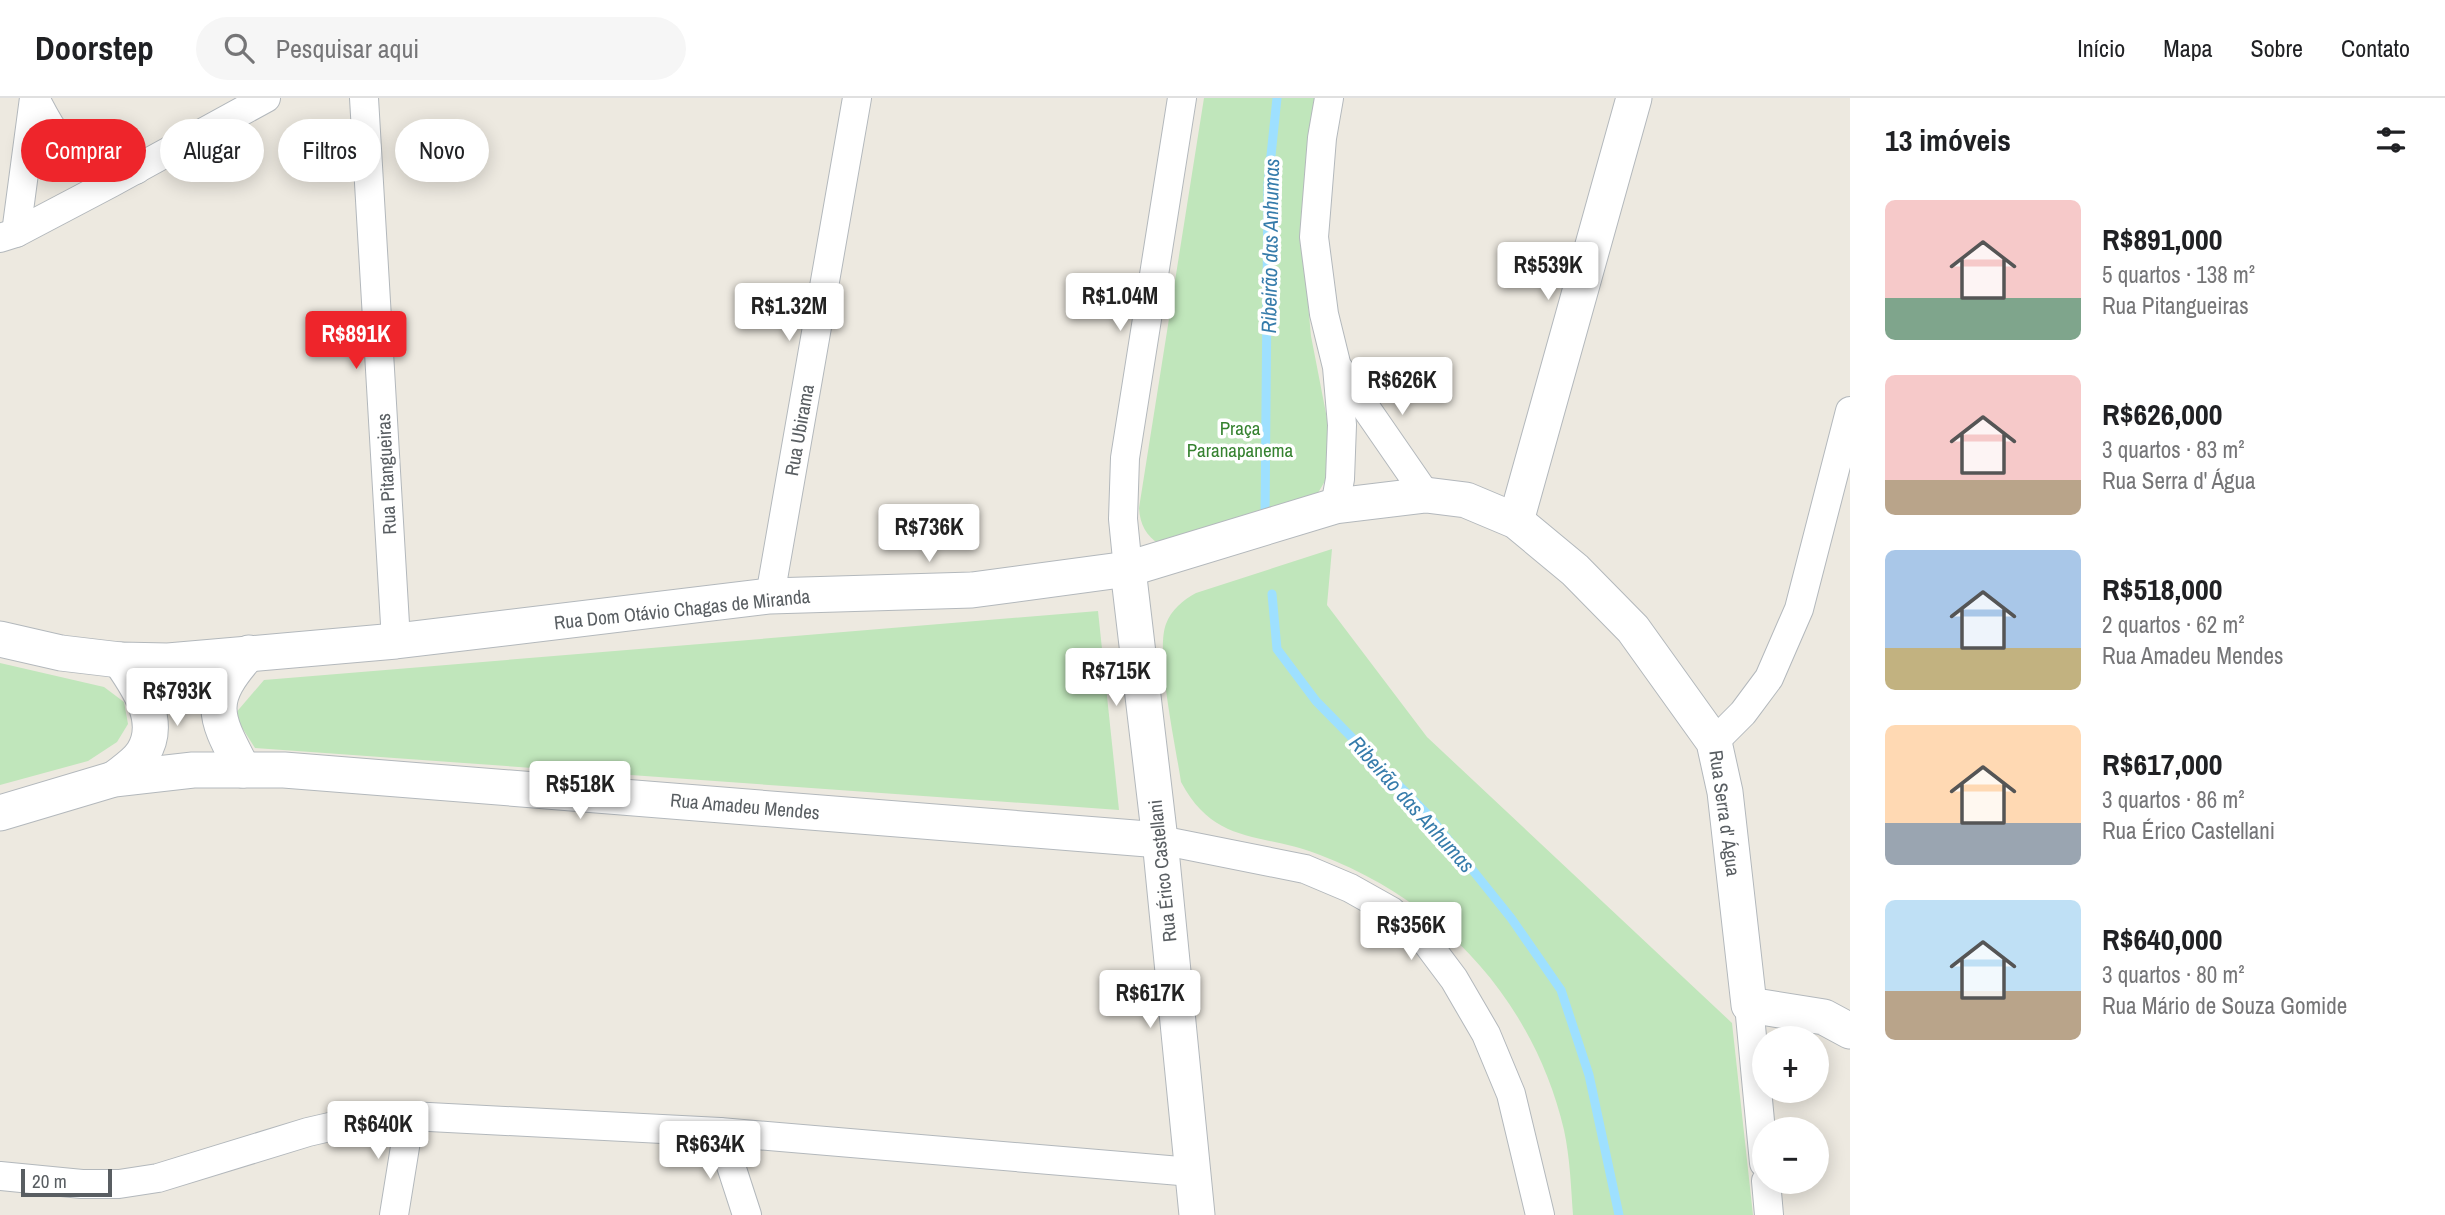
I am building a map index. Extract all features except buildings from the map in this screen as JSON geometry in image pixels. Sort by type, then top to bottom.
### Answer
[{"type":"street","points":[[34,98],[45,119]]},
{"type":"street","points":[[8,235],[34,98]]},
{"type":"street","points":[[146,165],[267,98]]},
{"type":"street","name":"Rua Pitangueiras","points":[[364,98],[396,641]]},
{"type":"street","name":"Rua Ubirama","points":[[770,596],[857,98]]},
{"type":"street","points":[[1128,569],[1123,519],[1125,458],[1182,98]]},
{"type":"street","points":[[1329,98],[1322,138],[1314,237],[1324,314],[1337,367],[1342,455],[1335,506]]},
{"type":"street","points":[[1516,521],[1634,98]]},
{"type":"street","points":[[8,235],[112,182]]},
{"type":"street","points":[[1337,367],[1426,495]]},
{"type":"street","name":"Rua Serra d' Água","points":[[1760,1117],[1725,792],[1714,742],[1743,713],[1769,678],[1799,610],[1850,411]]},
{"type":"street","name":"Rua Dom Otávio Chagas de Miranda","points":[[0,639],[61,653],[120,660],[168,661],[396,641],[770,596],[972,590],[1128,569],[1335,506],[1426,495],[1466,500],[1516,521],[1575,570],[1633,629],[1714,742]]},
{"type":"street","name":"Rua Érico Castellani","points":[[1128,569],[1160,840],[1197,1215]]},
{"type":"street","points":[[243,770],[221,726],[218,698],[230,674],[249,653]]},
{"type":"street","points":[[114,779],[144,752],[149,735],[146,704],[141,691],[120,660]]},
{"type":"street","name":"Rua Amadeu Mendes","points":[[0,813],[114,779],[193,770],[284,770],[1160,840]]},
{"type":"street","points":[[1160,840],[1305,869],[1350,888],[1391,911],[1427,943],[1454,979],[1486,1034],[1511,1094],[1540,1215]]},
{"type":"street","points":[[1749,1005],[1824,1017],[1850,1031]]},
{"type":"street","points":[[0,1176],[82,1184],[119,1184],[158,1178],[308,1132],[360,1119],[410,1116],[720,1132],[1192,1172]]},
{"type":"street","points":[[394,1215],[410,1116]]},
{"type":"street","points":[[720,1132],[747,1215]]},
{"type":"street","points":[[1767,1194],[1769,1215]]},
{"type":"green space","name":"Praça Paranapanema","points":[[1204,98],[1319,98],[1303,249],[1311,336],[1330,434],[1329,466],[1325,481],[1315,498],[1160,545],[1145,529],[1139,508]]},
{"type":"green space","points":[[1332,549],[1327,605],[1427,737],[1732,1023],[1753,1215],[1573,1215],[1566,1141],[1550,1083],[1530,1039],[1506,999],[1476,962],[1443,928],[1405,899],[1364,875],[1320,855],[1224,827],[1194,803],[1181,782],[1165,677],[1163,637],[1171,614],[1182,602],[1196,593]]},
{"type":"green space","points":[[1098,611],[1119,810],[255,748],[234,715],[264,680]]},
{"type":"green space","points":[[0,663],[104,687],[124,702],[128,724],[117,742],[88,761],[0,785]]},
{"type":"waterway","name":"Ribeirão das Anhumas","points":[[1265,518],[1268,184],[1277,98]]},
{"type":"waterway","name":"Ribeirão das Anhumas","points":[[1272,594],[1277,649],[1316,701],[1430,817],[1511,918],[1561,990],[1589,1075],[1619,1215]]}]
